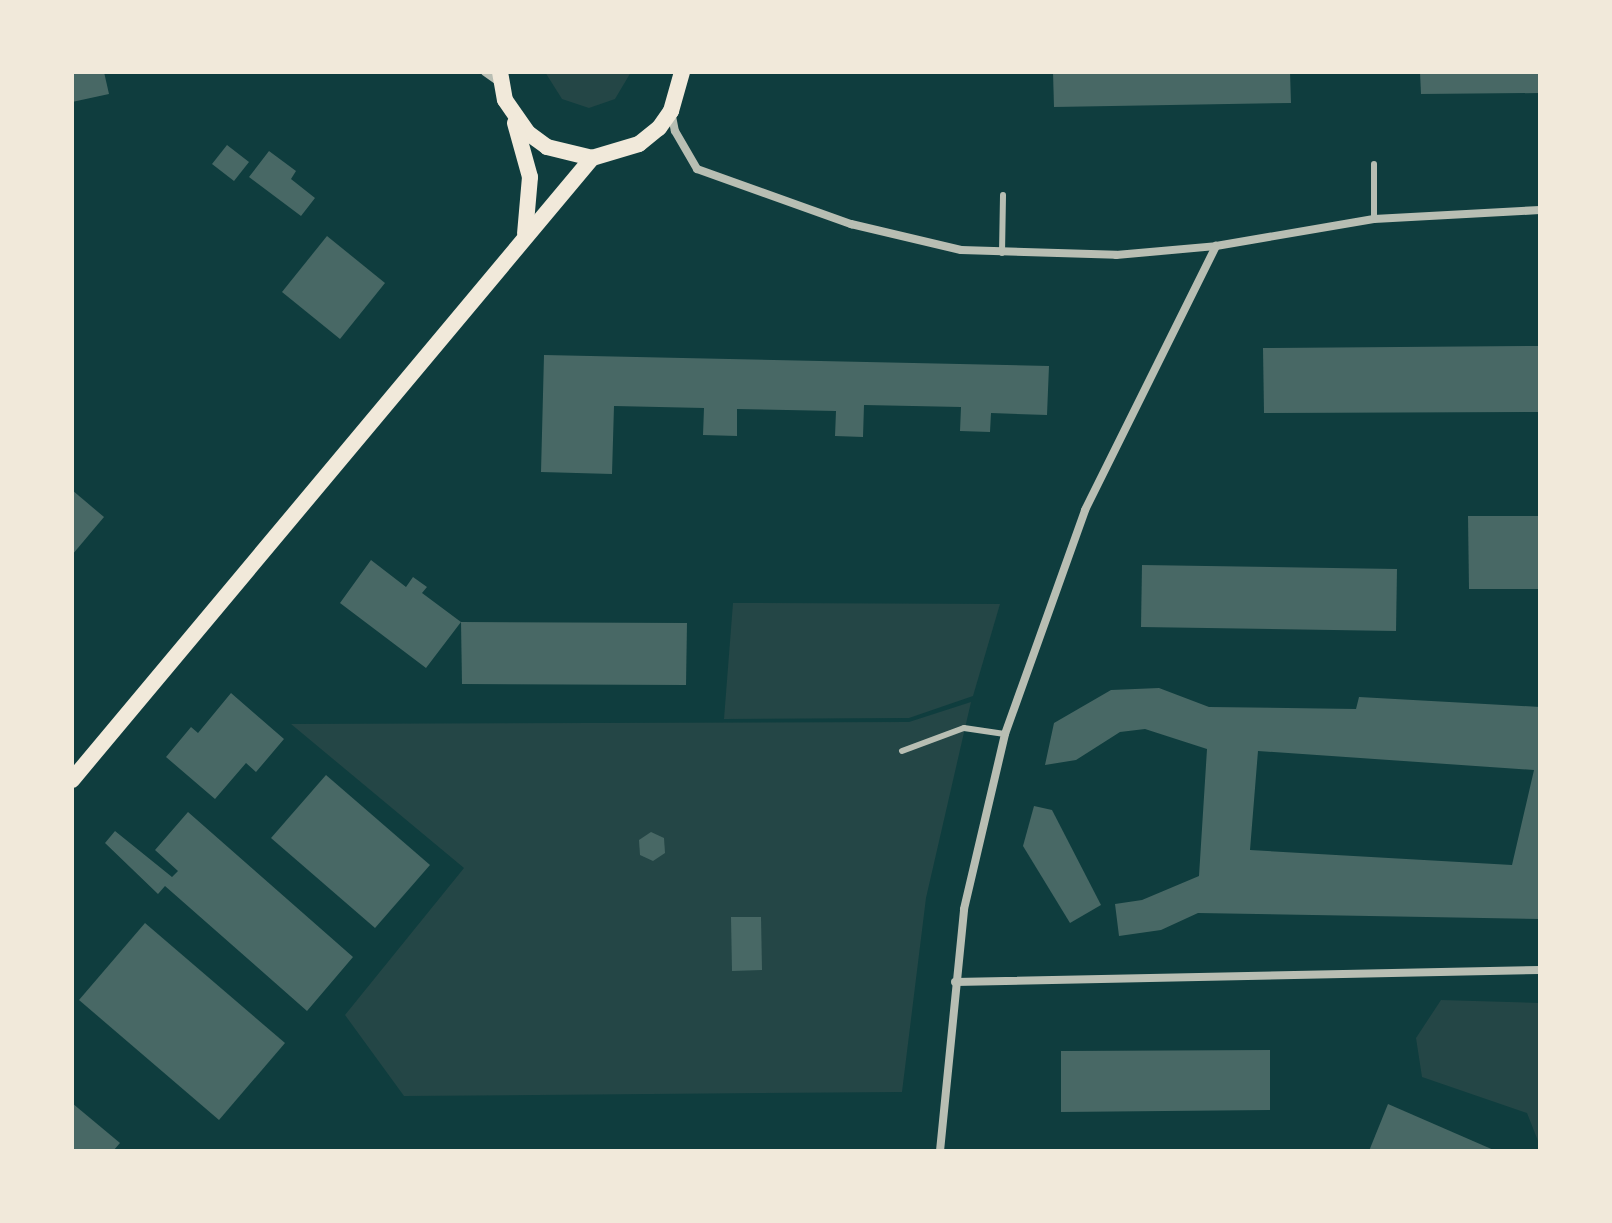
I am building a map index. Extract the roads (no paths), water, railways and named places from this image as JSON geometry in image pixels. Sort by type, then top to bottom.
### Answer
[{"type":"main road","points":[[513,116],[547,147],[592,158],[639,144],[671,111],[683,74]]},
{"type":"main road","points":[[500,78],[530,177],[524,235]]},
{"type":"main road","points":[[72,780],[524,235],[592,158]]},
{"type":"street","points":[[485,72],[500,78]]},
{"type":"street","points":[[671,111],[675,131],[697,169],[865,228],[961,250],[1116,255],[1216,246],[1374,219],[1540,210]]},
{"type":"street","points":[[940,1151],[955,982],[974,860],[1005,734],[1085,510],[1216,246]]},
{"type":"street","points":[[955,982],[1540,970]]},
{"type":"lane","points":[[1374,164],[1374,219]]},
{"type":"lane","points":[[1002,253],[1003,195]]},
{"type":"lane","points":[[902,751],[964,728],[1005,734]]}]
